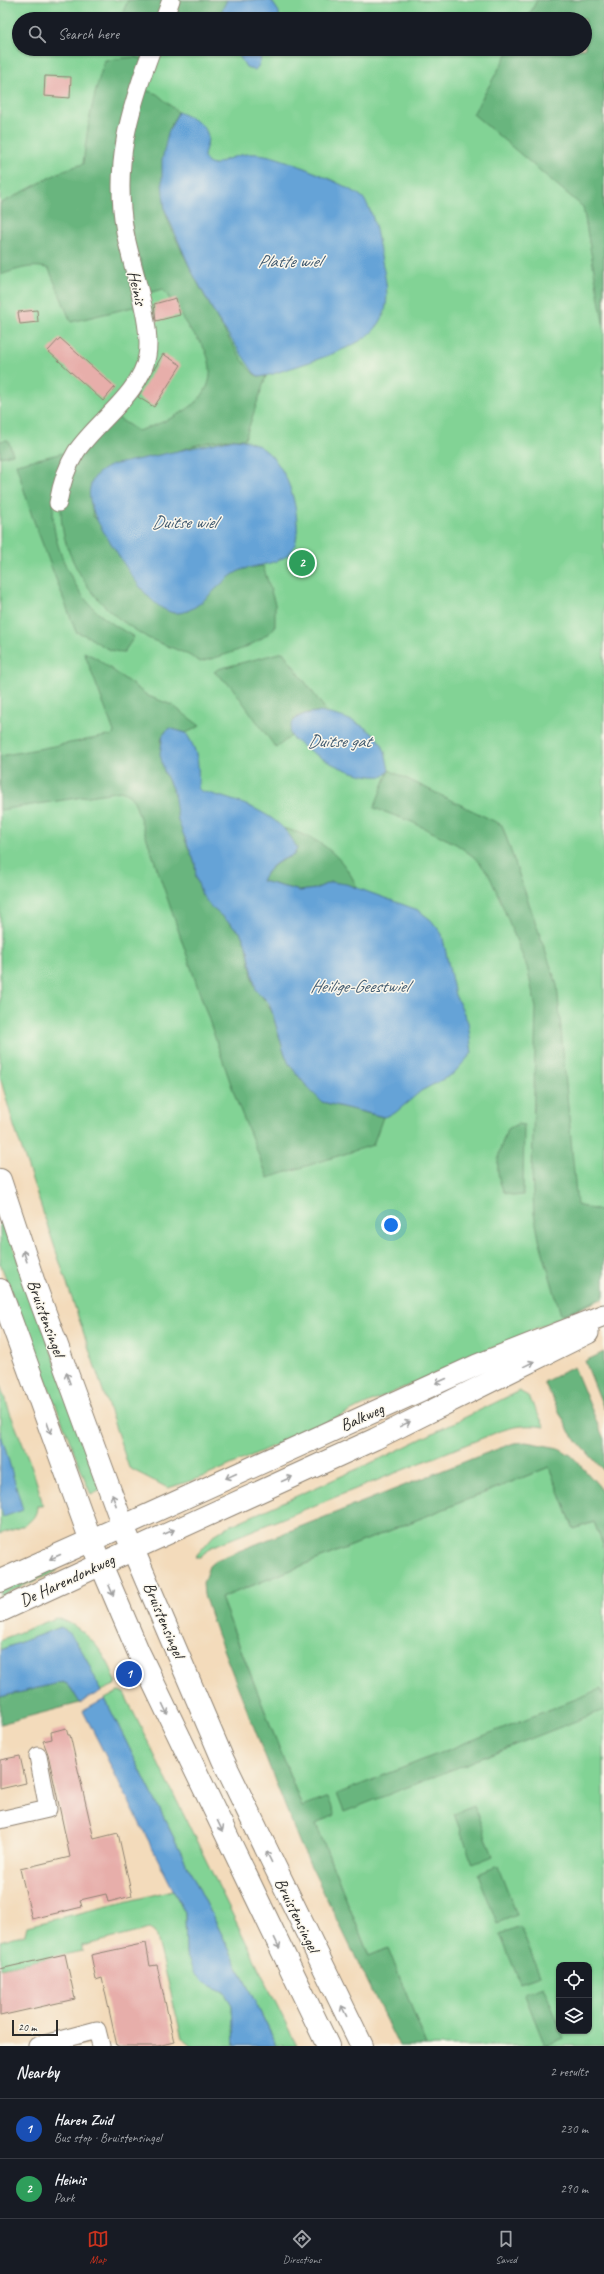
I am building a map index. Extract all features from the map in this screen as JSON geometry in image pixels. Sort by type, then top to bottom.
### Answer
[{"type":"main road","name":"Bruistensingel","points":[[0,1180],[33,1280],[123,1526],[223,1760],[362,2046]]},
{"type":"main road","name":"Bruistensingel","points":[[0,1290],[91,1541],[138,1651],[328,2046]]},
{"type":"main road","name":"De Harendonkweg","points":[[0,1581],[123,1526]]},
{"type":"main road","name":"De Harendonkweg","points":[[0,1611],[134,1549]]},
{"type":"street","points":[[167,12],[171,0]]},
{"type":"street","name":"Heinis","points":[[58,503],[66,474],[76,453],[123,399],[143,371],[147,356],[148,337],[125,231],[120,171],[128,119],[150,56]]},
{"type":"street","name":"Balkweg","points":[[123,1526],[477,1365],[604,1315]]},
{"type":"street","name":"Balkweg","points":[[134,1549],[375,1439],[556,1350],[604,1324]]},
{"type":"street","points":[[0,1820],[48,1809],[38,1756]]},
{"type":"street","points":[[44,2045],[97,2030],[101,2046]]},
{"type":"green space","points":[[0,0],[604,0],[604,1298],[206,1476],[168,1488],[129,1468],[14,1126],[0,1077]]},
{"type":"green space","points":[[128,0],[166,0],[162,12],[123,12]]},
{"type":"green space","points":[[176,0],[227,0],[223,12],[171,12]]},
{"type":"green space","points":[[537,0],[604,0],[604,328],[583,207],[473,114],[506,56],[592,56],[592,12],[531,12]]},
{"type":"green space","points":[[135,57],[143,59],[118,144],[137,306],[71,322],[49,269],[43,267],[31,267],[18,269],[0,275],[0,204],[64,170],[83,164],[91,112],[105,60]]},
{"type":"green space","points":[[142,89],[157,94],[178,112],[168,134],[165,210],[178,244],[219,322],[245,364],[254,374],[258,376],[266,376],[245,439],[204,443],[164,456],[90,494],[93,516],[187,611],[224,580],[236,572],[252,567],[263,566],[275,604],[275,627],[268,634],[250,645],[200,662],[148,638],[110,611],[96,597],[84,581],[66,544],[62,525],[61,506],[65,487],[81,453],[97,433],[115,416],[138,431],[167,420],[181,413],[193,404],[203,394],[209,382],[210,367],[205,350],[163,289],[148,293],[140,258],[135,258],[124,172]]},
{"type":"green space","points":[[8,440],[13,454],[0,457],[0,441]]},
{"type":"green space","points":[[72,451],[54,503],[54,530],[63,560],[85,599],[103,617],[134,637],[124,652],[111,650],[76,632],[32,516],[16,464]]},
{"type":"green space","points":[[84,652],[96,658],[148,696],[172,705],[200,726],[186,733],[169,728],[163,735],[161,741],[164,771],[174,793],[185,840],[195,863],[196,878],[228,922],[240,932],[247,946],[253,982],[272,1012],[289,1064],[308,1088],[322,1102],[383,1117],[373,1145],[268,1178],[237,1102],[134,801],[129,795],[121,791],[0,810],[0,756],[113,735],[114,732]]},
{"type":"green space","points":[[283,652],[328,713],[310,713],[294,719],[291,736],[276,748],[231,686],[214,672],[218,669]]},
{"type":"green space","points":[[389,770],[502,825],[557,985],[577,1205],[604,1212],[604,1295],[592,1302],[561,1315],[539,1239],[534,1214],[532,1173],[536,1008],[527,967],[488,873],[474,857],[456,844],[412,822],[374,808]]},
{"type":"green space","points":[[282,828],[295,831],[317,841],[327,848],[344,865],[357,887],[331,882],[315,889],[300,891],[262,881],[271,868],[279,862],[294,855],[297,849]]},
{"type":"green space","points":[[517,1124],[524,1125],[523,1195],[514,1196],[504,1192],[499,1176],[498,1160],[499,1152],[508,1129]]},
{"type":"green space","points":[[0,1209],[101,1490],[91,1495],[0,1263]]},
{"type":"green space","points":[[604,1352],[604,1409],[585,1361]]},
{"type":"green space","points":[[574,1367],[604,1439],[604,1471],[570,1433],[544,1382]]},
{"type":"green space","points":[[0,1385],[29,1460],[43,1506],[37,1506],[33,1518],[29,1522],[18,1528],[0,1534],[0,1507],[3,1516],[22,1509],[0,1431]]},
{"type":"green space","points":[[519,1391],[528,1396],[545,1427],[520,1426],[495,1433],[211,1547],[200,1557],[195,1557],[214,1535],[227,1527],[382,1458]]},
{"type":"green space","points":[[526,1442],[559,1448],[572,1456],[599,1486],[604,1498],[604,1547],[594,1522],[574,1529],[549,1467],[221,1598],[302,1807],[328,1797],[335,1815],[316,1824],[369,1956],[388,1948],[427,2046],[399,2046],[300,1844],[217,1634],[204,1595],[203,1583],[209,1566],[216,1560],[484,1454],[514,1443]]},
{"type":"green space","points":[[549,1467],[574,1529],[594,1522],[604,1547],[604,2046],[427,2046],[388,1949],[369,1956],[316,1824],[302,1807],[221,1598]]},
{"type":"green space","points":[[55,1567],[57,1571],[0,1596],[0,1590]]},
{"type":"green space","points":[[56,1618],[76,1627],[94,1642],[112,1672],[116,1682],[115,1685],[101,1691],[77,1643],[61,1627],[0,1650],[0,1640]]},
{"type":"green space","points":[[63,1682],[69,1685],[80,1703],[0,1724],[0,1697]]},
{"type":"green space","points":[[601,1689],[604,1697],[604,1710],[344,1812],[337,1794]]},
{"type":"green space","points":[[118,1692],[124,1693],[297,2046],[277,2046],[105,1699]]},
{"type":"green space","points":[[474,1806],[493,1856],[473,1864],[454,1814]]},
{"type":"green space","points":[[498,1866],[517,1915],[497,1923],[478,1874]]},
{"type":"green space","points":[[173,1890],[185,1913],[186,1954],[190,1962],[216,1987],[224,1992],[232,2005],[234,2046],[192,2046],[182,2038],[157,1937],[155,1932],[150,1929],[82,1946],[82,1951],[0,1968],[0,1941],[25,1934],[27,1926]]},
{"type":"green space","points":[[520,1926],[540,1976],[520,1983],[500,1934]]},
{"type":"green space","points":[[543,1986],[556,2018],[556,2034],[562,2034],[564,2038],[545,2046],[524,1993]]},
{"type":"water","points":[[227,0],[271,0],[279,12],[222,12]]},
{"type":"water","points":[[239,56],[261,56],[259,65],[255,70],[246,67]]},
{"type":"water","name":"Platte wiel","points":[[178,112],[197,122],[205,129],[208,138],[204,157],[208,163],[213,165],[247,154],[270,156],[290,162],[313,172],[351,190],[364,199],[372,215],[374,223],[387,292],[387,301],[383,317],[373,331],[365,338],[340,351],[273,374],[260,377],[254,373],[217,318],[191,270],[165,210],[162,184],[162,160],[168,133]]},
{"type":"water","name":"Duitse wiel","points":[[234,439],[247,441],[259,446],[269,454],[284,474],[290,486],[296,512],[296,539],[293,548],[281,559],[238,571],[229,577],[194,608],[185,612],[175,613],[166,610],[149,597],[133,578],[102,529],[91,505],[89,493],[92,482],[99,473],[112,465]]},
{"type":"water","name":"Duitse gat","points":[[318,712],[335,715],[352,721],[361,725],[375,736],[383,746],[386,756],[389,770],[384,776],[372,776],[347,770],[313,753],[293,739],[290,733],[295,719],[303,715]]},
{"type":"water","name":"Heilige-Geestwiel","points":[[169,728],[186,733],[194,747],[197,759],[198,788],[201,791],[243,804],[269,816],[289,835],[297,848],[294,855],[275,864],[268,871],[262,881],[300,891],[315,889],[331,882],[346,884],[418,910],[431,920],[442,934],[455,995],[468,1022],[472,1053],[453,1074],[421,1091],[395,1113],[384,1117],[322,1102],[308,1088],[289,1064],[269,1003],[256,990],[247,946],[240,932],[211,907],[202,895],[196,878],[195,863],[178,821],[174,793],[164,771],[160,754],[163,735]]},
{"type":"water","points":[[0,1431],[23,1510],[3,1517],[0,1507]]},
{"type":"water","points":[[61,1627],[68,1632],[80,1647],[101,1691],[80,1703],[69,1685],[63,1682],[0,1697],[0,1650]]},
{"type":"water","points":[[105,1699],[277,2046],[234,2046],[232,2005],[224,1992],[204,1982],[195,1974],[186,1954],[185,1913],[83,1711]]},
{"type":"building","points":[[45,76],[71,77],[70,98],[44,96]]},
{"type":"building","points":[[176,298],[180,315],[156,321],[154,304]]},
{"type":"building","points":[[37,310],[38,322],[20,324],[18,312]]},
{"type":"building","points":[[60,338],[115,387],[103,401],[48,351]]},
{"type":"building","points":[[163,354],[181,365],[154,407],[138,397]]},
{"type":"building","points":[[66,1728],[68,1735],[70,1735],[94,1839],[118,1833],[132,1896],[108,1902],[106,1894],[80,1900],[82,1907],[32,1919],[20,1869],[70,1857],[48,1754],[43,1741],[52,1739],[51,1732]]},
{"type":"building","points":[[20,1756],[26,1783],[0,1789],[0,1760]]},
{"type":"building","points":[[146,1943],[150,1966],[157,1965],[174,2042],[158,2046],[117,2046],[102,1978],[96,1980],[91,1955]]},
{"type":"building","points":[[65,1954],[75,1999],[0,2016],[0,1969]]},
{"type":"place","name":"Heinis","points":[[302,563]]},
{"type":"place","name":"Haren Zuid","points":[[129,1674]]}]
